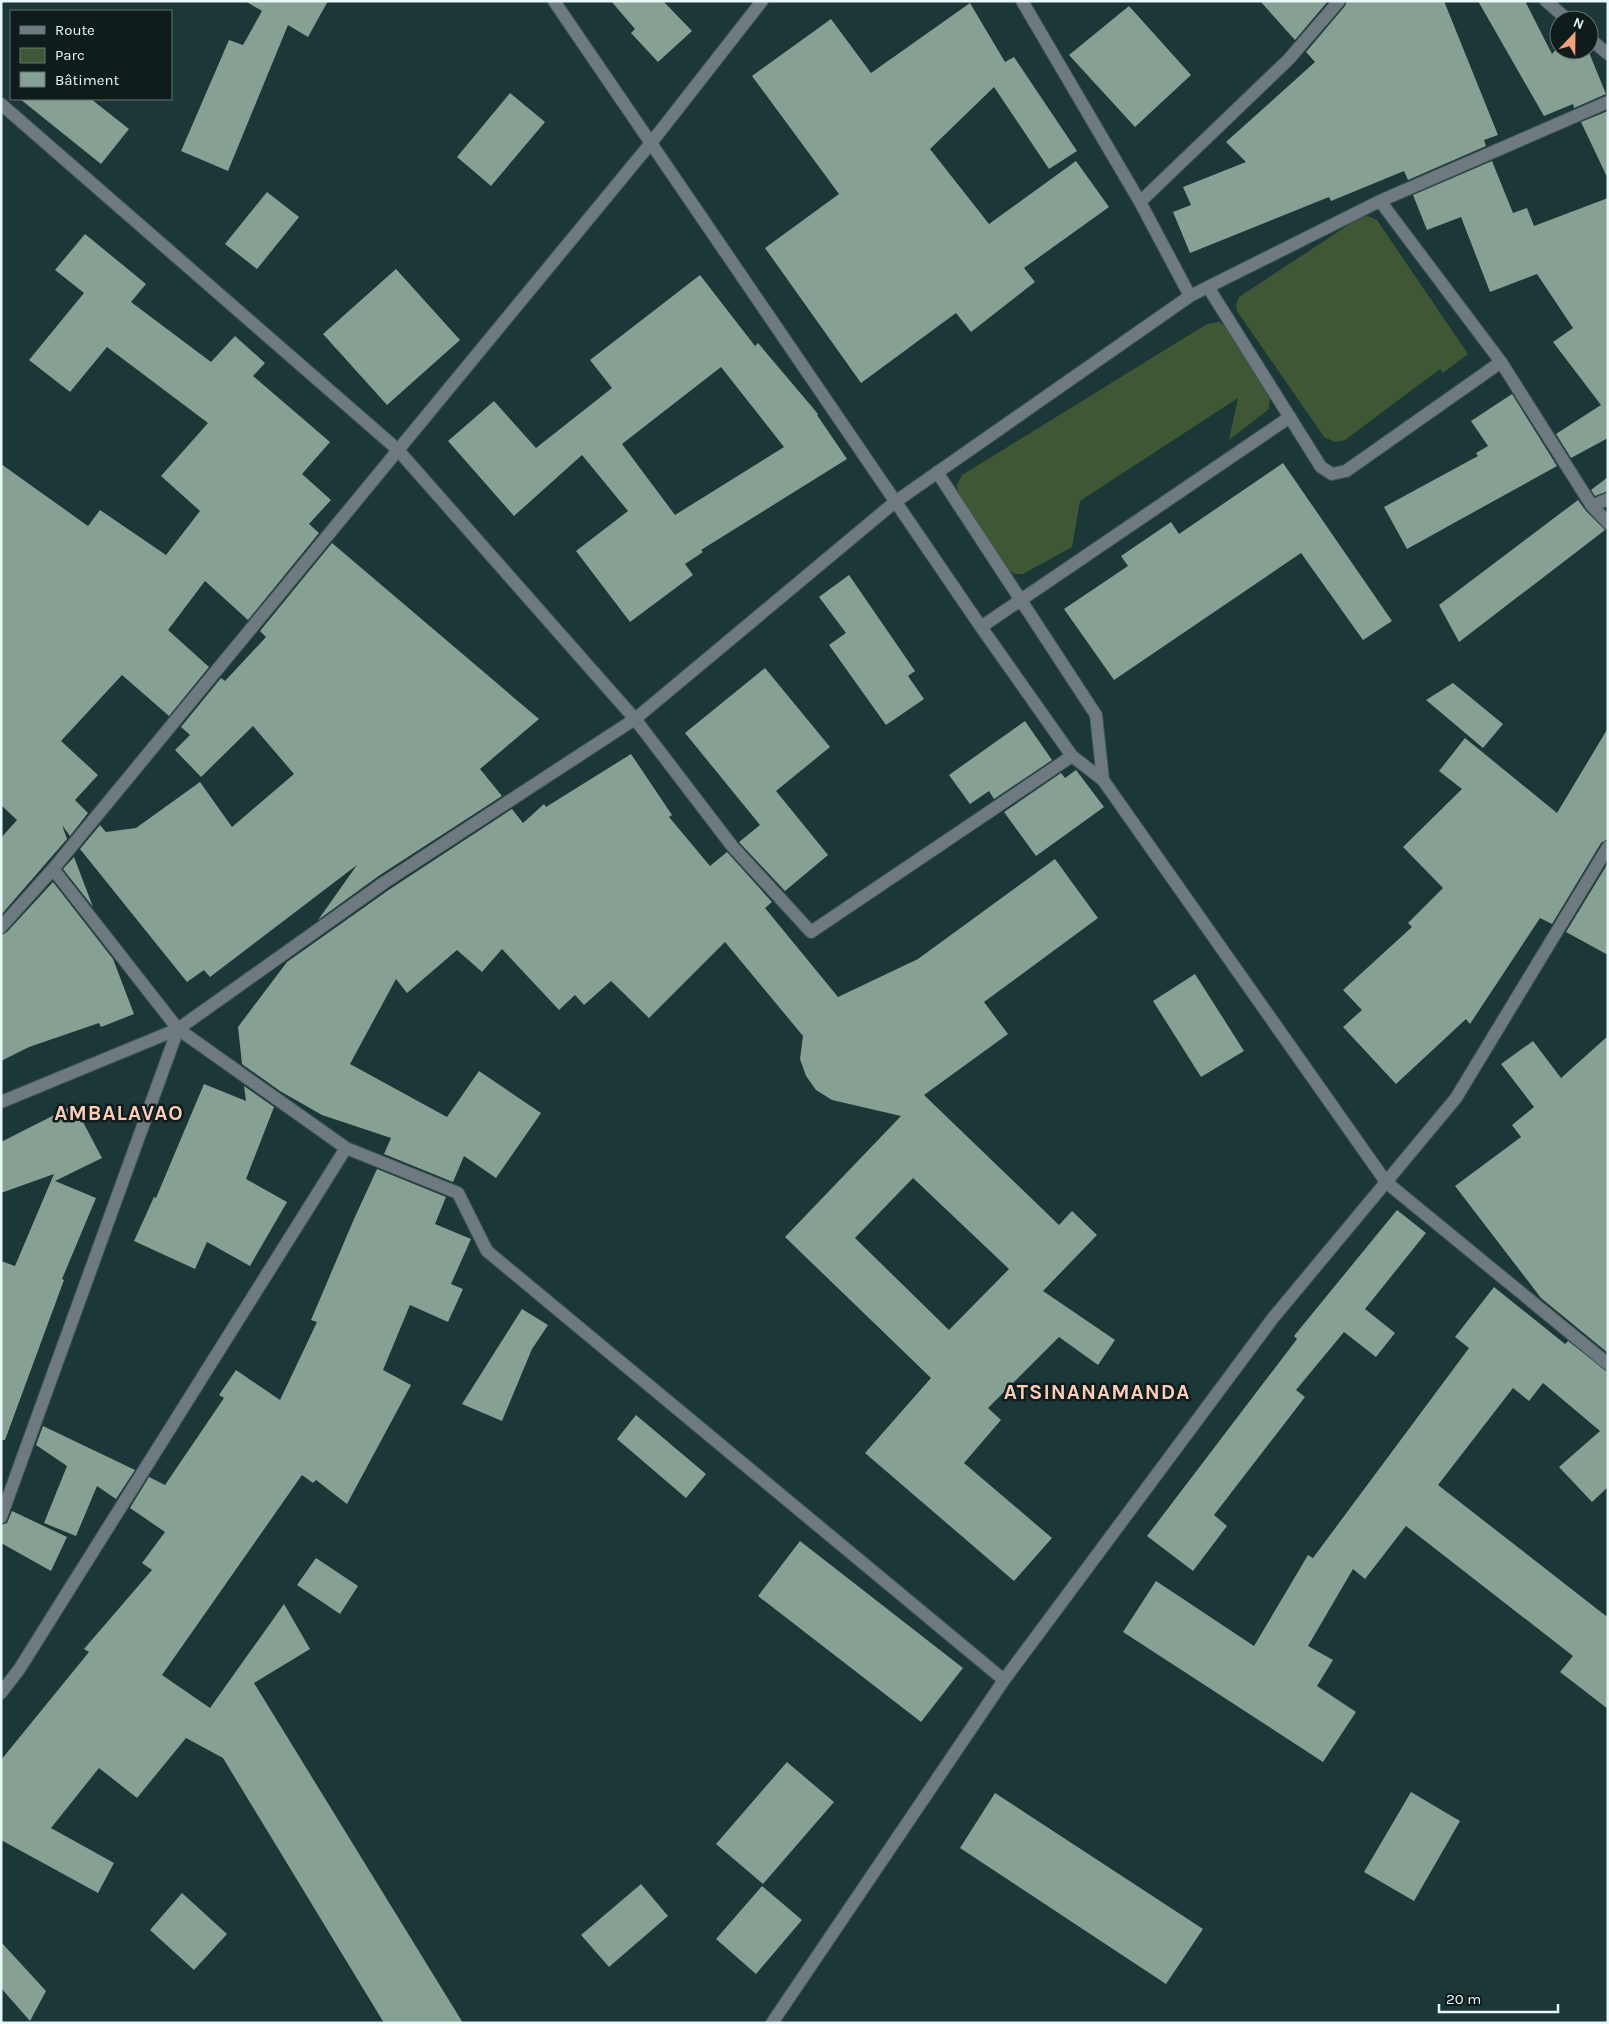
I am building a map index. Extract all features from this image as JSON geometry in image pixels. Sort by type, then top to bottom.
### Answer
[{"type":"street","points":[[554,1],[981,627],[1072,756],[1103,780],[1386,1182],[1608,1364]]},
{"type":"street","points":[[1,927],[53,870],[397,449],[651,143],[762,1]]},
{"type":"street","points":[[1022,1],[1140,202],[1190,296]]},
{"type":"street","points":[[1140,202],[1289,59],[1339,1]]},
{"type":"street","points":[[1546,1],[1556,10]]},
{"type":"street","points":[[1,1102],[178,1030],[385,882],[635,719],[895,502],[1190,296],[1380,201],[1608,102]]},
{"type":"street","points":[[1,104],[397,449],[635,719],[732,846],[810,932],[1072,756]]},
{"type":"street","points":[[1380,201],[1501,362],[1592,506],[1608,523]]},
{"type":"street","points":[[1208,287],[1320,467],[1332,474],[1346,471],[1501,362]]},
{"type":"street","points":[[981,627],[1290,417]]},
{"type":"street","points":[[937,472],[1020,602],[1096,715],[1103,780]]},
{"type":"street","points":[[1592,506],[1608,499]]},
{"type":"street","points":[[772,2023],[1004,1680],[1273,1318],[1456,1098],[1608,847]]},
{"type":"street","points":[[53,870],[178,1030],[346,1148],[458,1193],[487,1251],[1004,1680]]},
{"type":"street","points":[[1,1518],[178,1030]]},
{"type":"street","points":[[1,1693],[20,1668],[346,1148]]},
{"type":"green space","points":[[1368,216],[1377,220],[1468,354],[1443,373],[1440,369],[1345,440],[1335,442],[1324,437],[1237,311],[1236,305],[1239,297],[1359,218]]},
{"type":"green space","points":[[1219,322],[1229,329],[1270,397],[1269,409],[1229,440],[1238,398],[1080,501],[1072,547],[1023,574],[1015,574],[1005,568],[958,496],[957,485],[962,475],[1207,324]]},
{"type":"building","points":[[245,1],[328,1],[308,37],[288,25],[228,171],[181,151],[229,40],[243,45],[262,11]]},
{"type":"building","points":[[611,1],[663,1],[692,31],[658,62],[631,33],[635,29]]},
{"type":"building","points":[[1260,1],[1328,1],[1295,40]]},
{"type":"building","points":[[1347,1],[1444,1],[1498,135],[1484,140],[1486,146],[1408,180],[1404,171],[1331,201],[1329,197],[1190,253],[1173,212],[1191,205],[1183,187],[1246,162],[1226,142],[1315,62],[1306,52],[1345,6]]},
{"type":"building","points":[[1478,1],[1525,1],[1549,48],[1549,60],[1592,60],[1606,94],[1574,108],[1573,104],[1544,116]]},
{"type":"building","points":[[970,3],[1005,62],[1014,57],[1077,151],[1049,169],[994,87],[930,149],[989,224],[1076,161],[1109,207],[1024,268],[1035,282],[971,332],[956,313],[861,383],[765,248],[839,194],[752,76],[831,19],[871,73]]},
{"type":"building","points":[[1129,6],[1191,75],[1135,127],[1069,55]]},
{"type":"building","points":[[510,93],[545,122],[491,186],[457,157]]},
{"type":"building","points":[[21,100],[92,100],[129,129],[101,164]]},
{"type":"building","points":[[1608,111],[1608,179],[1581,122]]},
{"type":"building","points":[[1492,161],[1513,213],[1527,208],[1534,226],[1608,198],[1608,438],[1571,458],[1556,434],[1601,405],[1553,342],[1573,328],[1537,274],[1490,292],[1461,217],[1427,230],[1413,195]]},
{"type":"building","points":[[267,192],[299,217],[257,269],[225,244]]},
{"type":"building","points":[[85,234],[146,284],[131,302],[211,362],[235,336],[265,363],[253,376],[330,442],[302,474],[331,500],[309,524],[319,533],[248,620],[205,581],[168,630],[209,667],[169,716],[122,675],[61,741],[98,775],[75,800],[88,813],[70,836],[62,825],[67,839],[1,915],[1,838],[17,820],[1,805],[1,464],[88,526],[100,510],[166,555],[200,511],[161,476],[208,423],[107,347],[70,392],[29,360],[84,293],[55,270]]},
{"type":"building","points":[[396,269],[460,340],[387,405],[323,334]]},
{"type":"building","points":[[700,275],[755,346],[758,343],[818,414],[847,459],[701,550],[703,552],[685,564],[693,575],[630,622],[576,551],[628,511],[582,455],[514,516],[448,441],[494,401],[536,448],[612,388],[590,360]],"holes":[[[721,367],[784,447],[675,515],[622,444]]]},
{"type":"building","points":[[1512,394],[1557,466],[1407,549],[1384,507],[1478,456],[1476,453],[1488,446],[1471,421]]},
{"type":"building","points":[[1283,463],[1392,621],[1363,640],[1301,553],[1114,680],[1064,609],[1128,566],[1121,556],[1171,522],[1179,534]]},
{"type":"building","points":[[1608,477],[1608,491],[1595,496],[1591,490]]},
{"type":"building","points":[[1578,500],[1605,530],[1459,642],[1439,605]]},
{"type":"building","points":[[332,543],[539,719],[480,769],[502,796],[380,875],[318,920],[357,865],[210,977],[204,970],[187,982],[80,849],[100,825],[106,832],[136,828],[200,782],[232,827],[294,774],[253,726],[201,777],[175,750],[190,735],[181,727],[221,678],[225,681],[266,637],[260,631]]},
{"type":"building","points":[[849,575],[915,671],[908,676],[924,699],[886,725],[829,645],[846,633],[819,597]]},
{"type":"building","points":[[765,668],[830,747],[776,791],[828,855],[785,891],[739,842],[760,825],[685,733]]},
{"type":"building","points":[[1453,683],[1503,724],[1483,748],[1426,700]]},
{"type":"building","points":[[1025,721],[1052,760],[994,799],[989,791],[970,804],[949,775]]},
{"type":"building","points":[[1608,728],[1608,839],[1601,843],[1552,924],[1540,918],[1470,1024],[1466,1019],[1396,1084],[1343,1027],[1362,1010],[1343,990],[1412,927],[1408,923],[1443,888],[1403,847],[1462,789],[1439,771],[1465,738],[1557,813]]},
{"type":"building","points":[[631,754],[672,815],[669,817],[710,866],[727,852],[772,902],[765,908],[838,997],[918,959],[1055,859],[1098,918],[984,1002],[1008,1034],[924,1095],[1059,1225],[1072,1211],[1097,1235],[1043,1291],[1115,1340],[1098,1365],[1059,1337],[988,1408],[1001,1420],[964,1463],[1052,1538],[1014,1581],[865,1453],[931,1378],[785,1237],[901,1116],[832,1100],[816,1090],[806,1076],[800,1059],[803,1036],[725,942],[649,1018],[611,981],[584,1005],[575,995],[559,1010],[502,949],[482,972],[457,950],[407,993],[396,979],[350,1064],[447,1117],[479,1071],[541,1113],[496,1178],[464,1156],[453,1182],[384,1154],[391,1138],[322,1115],[280,1091],[242,1064],[238,1027],[287,962],[390,889],[512,809],[523,823],[544,804],[546,807]],"holes":[[[913,1178],[1009,1269],[949,1330],[855,1238]]]},
{"type":"building","points":[[1076,770],[1104,807],[1036,856],[1004,812],[1061,773],[1065,778]]},
{"type":"building","points":[[74,857],[93,907],[63,869]]},
{"type":"building","points":[[1608,863],[1608,955],[1566,932]]},
{"type":"building","points":[[53,882],[113,959],[134,1014],[101,1027],[99,1023],[29,1047],[1,1061],[1,935],[7,932]]},
{"type":"building","points":[[1195,974],[1244,1051],[1201,1077],[1153,1001]]},
{"type":"building","points":[[1608,1036],[1608,1353],[1541,1298],[1455,1186],[1521,1137],[1512,1125],[1534,1107],[1501,1064],[1533,1041],[1561,1078]]},
{"type":"building","points":[[204,1084],[246,1101],[244,1086],[274,1107],[246,1179],[287,1202],[250,1266],[207,1242],[195,1269],[134,1241],[154,1197],[156,1198]]},
{"type":"building","points":[[74,1105],[102,1158],[55,1181],[96,1198],[62,1279],[64,1280],[5,1440],[1,1440],[1,1261],[15,1266],[54,1174],[1,1193],[1,1142]]},
{"type":"building","points":[[377,1169],[446,1197],[435,1224],[471,1239],[451,1284],[463,1289],[448,1322],[410,1305],[383,1370],[411,1385],[347,1504],[316,1480],[313,1483],[302,1475],[162,1675],[210,1708],[284,1604],[310,1649],[254,1683],[463,2023],[384,2023],[223,1758],[186,1738],[137,1798],[99,1768],[51,1828],[114,1863],[98,1893],[1,1840],[1,1760],[89,1652],[84,1649],[152,1570],[142,1563],[165,1532],[130,1508],[149,1477],[165,1485],[224,1398],[219,1395],[236,1370],[280,1400],[317,1322],[311,1320]]},
{"type":"building","points":[[1397,1210],[1426,1233],[1365,1309],[1395,1333],[1376,1357],[1344,1332],[1296,1390],[1305,1397],[1214,1515],[1227,1526],[1193,1571],[1147,1536],[1297,1339],[1294,1336]]},
{"type":"building","points":[[1494,1287],[1565,1344],[1568,1341],[1608,1372],[1608,1487],[1592,1502],[1559,1467],[1600,1431],[1543,1383],[1529,1401],[1513,1388],[1438,1485],[1606,1616],[1608,1614],[1608,1709],[1560,1672],[1573,1656],[1406,1526],[1365,1579],[1353,1569],[1308,1646],[1333,1660],[1317,1686],[1356,1712],[1323,1762],[1123,1632],[1156,1581],[1254,1646],[1308,1555],[1313,1558],[1469,1348],[1455,1337]]},
{"type":"building","points":[[522,1309],[548,1325],[532,1349],[502,1421],[462,1404]]},
{"type":"building","points":[[636,1415],[706,1474],[686,1498],[617,1439]]},
{"type":"building","points":[[43,1426],[135,1470],[116,1499],[97,1486],[76,1536],[44,1523],[67,1466],[36,1445]]},
{"type":"building","points":[[12,1511],[67,1537],[51,1571],[1,1543],[1,1525],[7,1523]]},
{"type":"building","points":[[800,1541],[963,1668],[921,1722],[758,1596]]},
{"type":"building","points":[[316,1558],[358,1586],[340,1614],[297,1585]]},
{"type":"building","points":[[787,1762],[834,1802],[763,1884],[716,1844]]},
{"type":"building","points":[[1411,1792],[1460,1821],[1414,1901],[1364,1872]]},
{"type":"building","points":[[995,1793],[1203,1929],[1166,1984],[960,1848]]},
{"type":"building","points":[[641,1884],[668,1916],[609,1967],[581,1935]]},
{"type":"building","points":[[762,1886],[802,1920],[756,1974],[716,1939]]},
{"type":"building","points":[[182,1893],[227,1934],[194,1970],[150,1930]]},
{"type":"building","points":[[1,1942],[46,1991],[30,2021],[1,1988]]},
{"type":"district","name":"AMBALAVAO","points":[[119,1113]]},
{"type":"district","name":"ATSINANAMANDA","points":[[1097,1392]]}]
